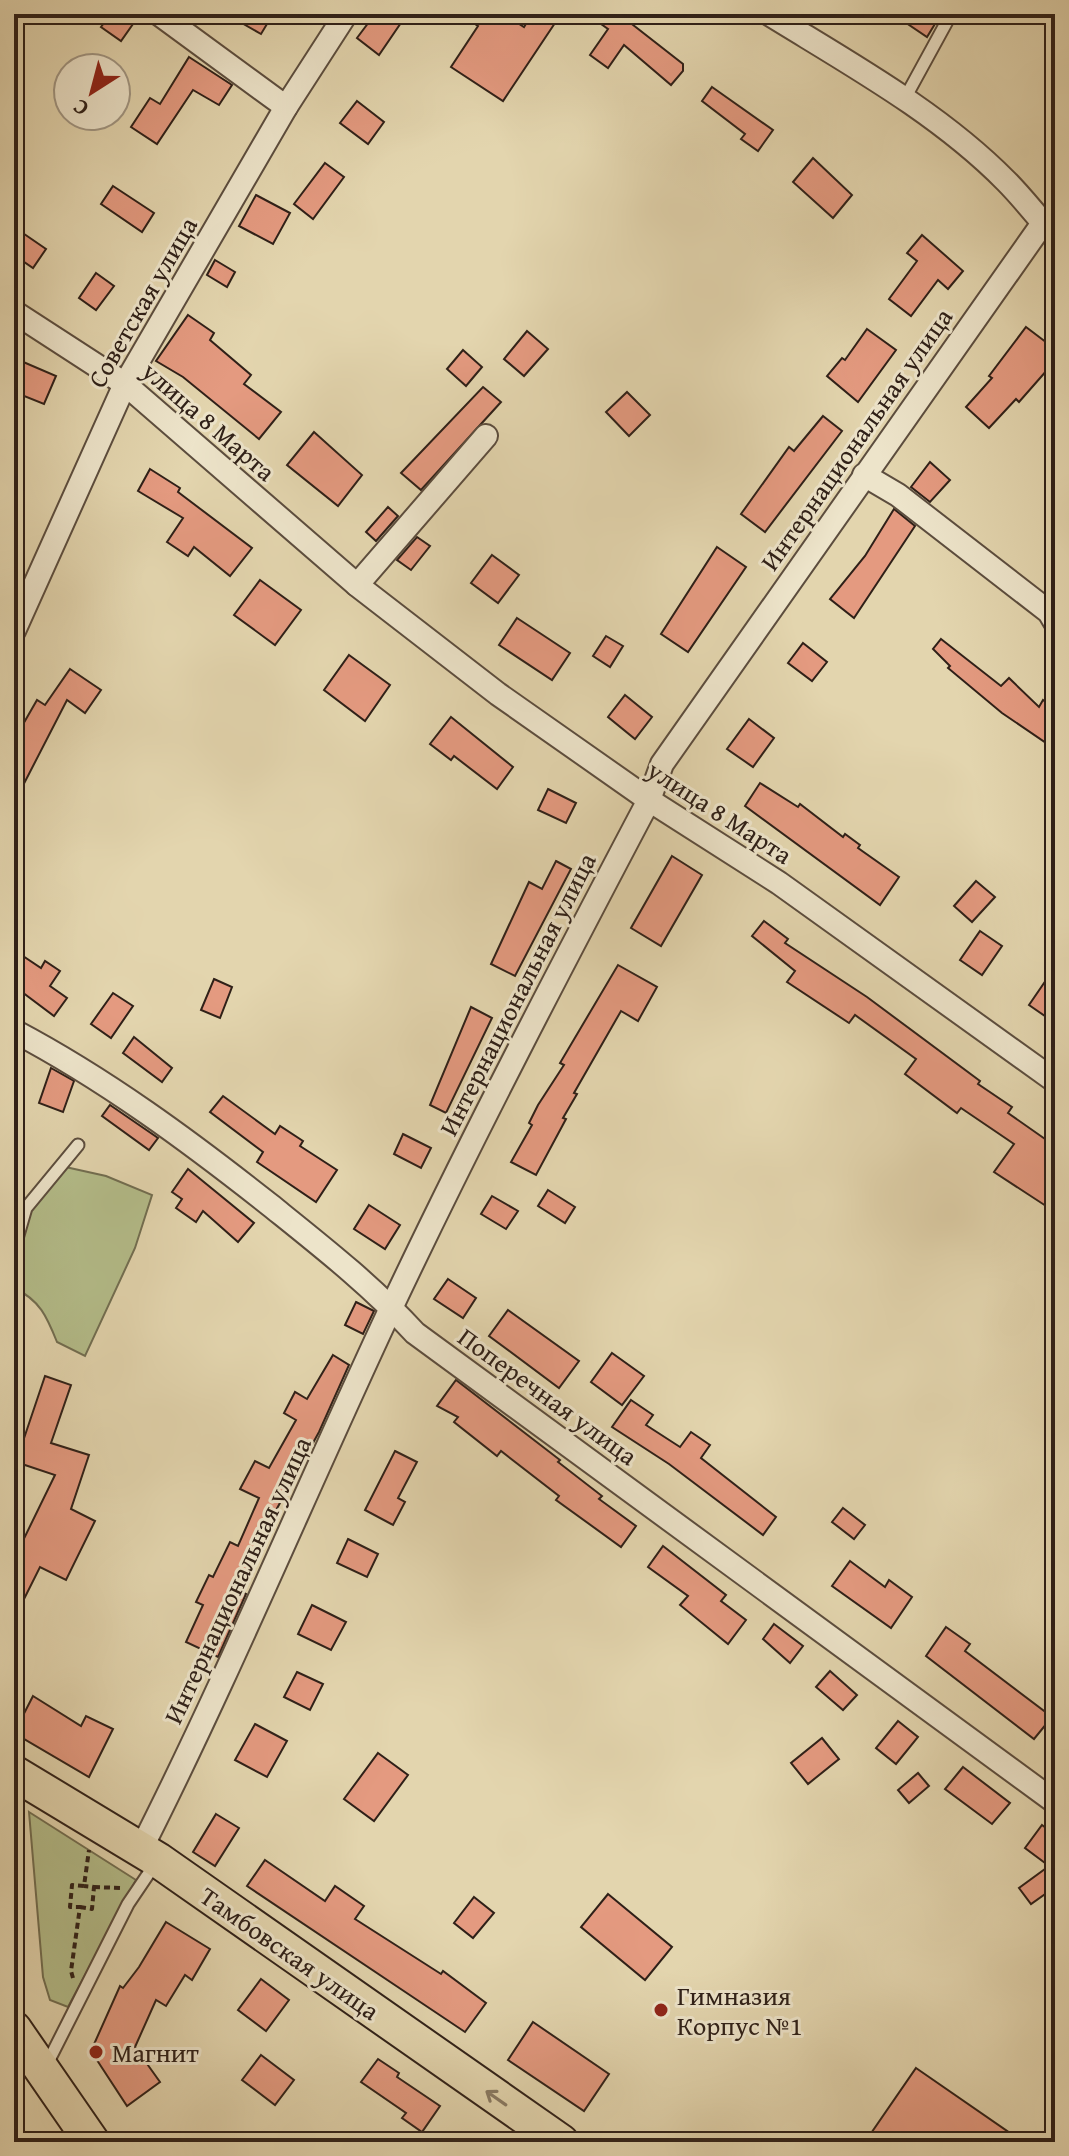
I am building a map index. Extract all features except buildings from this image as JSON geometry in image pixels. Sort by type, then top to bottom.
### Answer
[{"type":"main road","name":"Тамбовская улица","points":[[14,1773],[149,1854],[561,2142]]},
{"type":"main road","points":[[14,2029],[92,2142]]},
{"type":"street","points":[[159,14],[286,107]]},
{"type":"street","name":"Советская улица","points":[[14,631],[125,384],[286,107],[346,14]]},
{"type":"street","points":[[769,14],[903,101],[1005,180],[1049,230]]},
{"type":"street","name":"Интернациональная улица","points":[[149,1854],[391,1308],[516,1051],[649,800],[662,764],[864,475],[1049,230]]},
{"type":"street","name":"улица 8 Марта","points":[[14,312],[125,384],[357,585],[498,694],[649,800],[779,883],[1055,1081]]},
{"type":"street","points":[[357,585],[486,436]]},
{"type":"street","points":[[864,475],[898,495],[1049,612],[1055,622]]},
{"type":"street","name":"Поперечная улица","points":[[14,1031],[78,1065],[224,1169],[365,1281],[415,1333],[1055,1802]]},
{"type":"lane","points":[[903,101],[951,14]]},
{"type":"lane","points":[[14,1249],[26,1208],[78,1145]]},
{"type":"lane","points":[[44,2070],[128,1904],[149,1854]]},
{"type":"path","points":[[84,1886],[95,1820]]},
{"type":"path","points":[[72,1885],[94,1887],[92,1909],[80,1907],[70,1907],[72,1885]]},
{"type":"path","points":[[79,2000],[71,1971],[80,1907]]},
{"type":"green space","points":[[61,1166],[106,1176],[152,1195],[135,1248],[85,1356],[57,1342],[42,1310],[14,1288],[16,1250],[23,1222]]},
{"type":"green space","points":[[29,1812],[136,1880],[68,2007],[50,2000],[43,1977]]},
{"type":"place","name":"Гимназия Корпус №1","points":[[661,2010]]},
{"type":"place","name":"Магнит","points":[[96,2052]]}]
